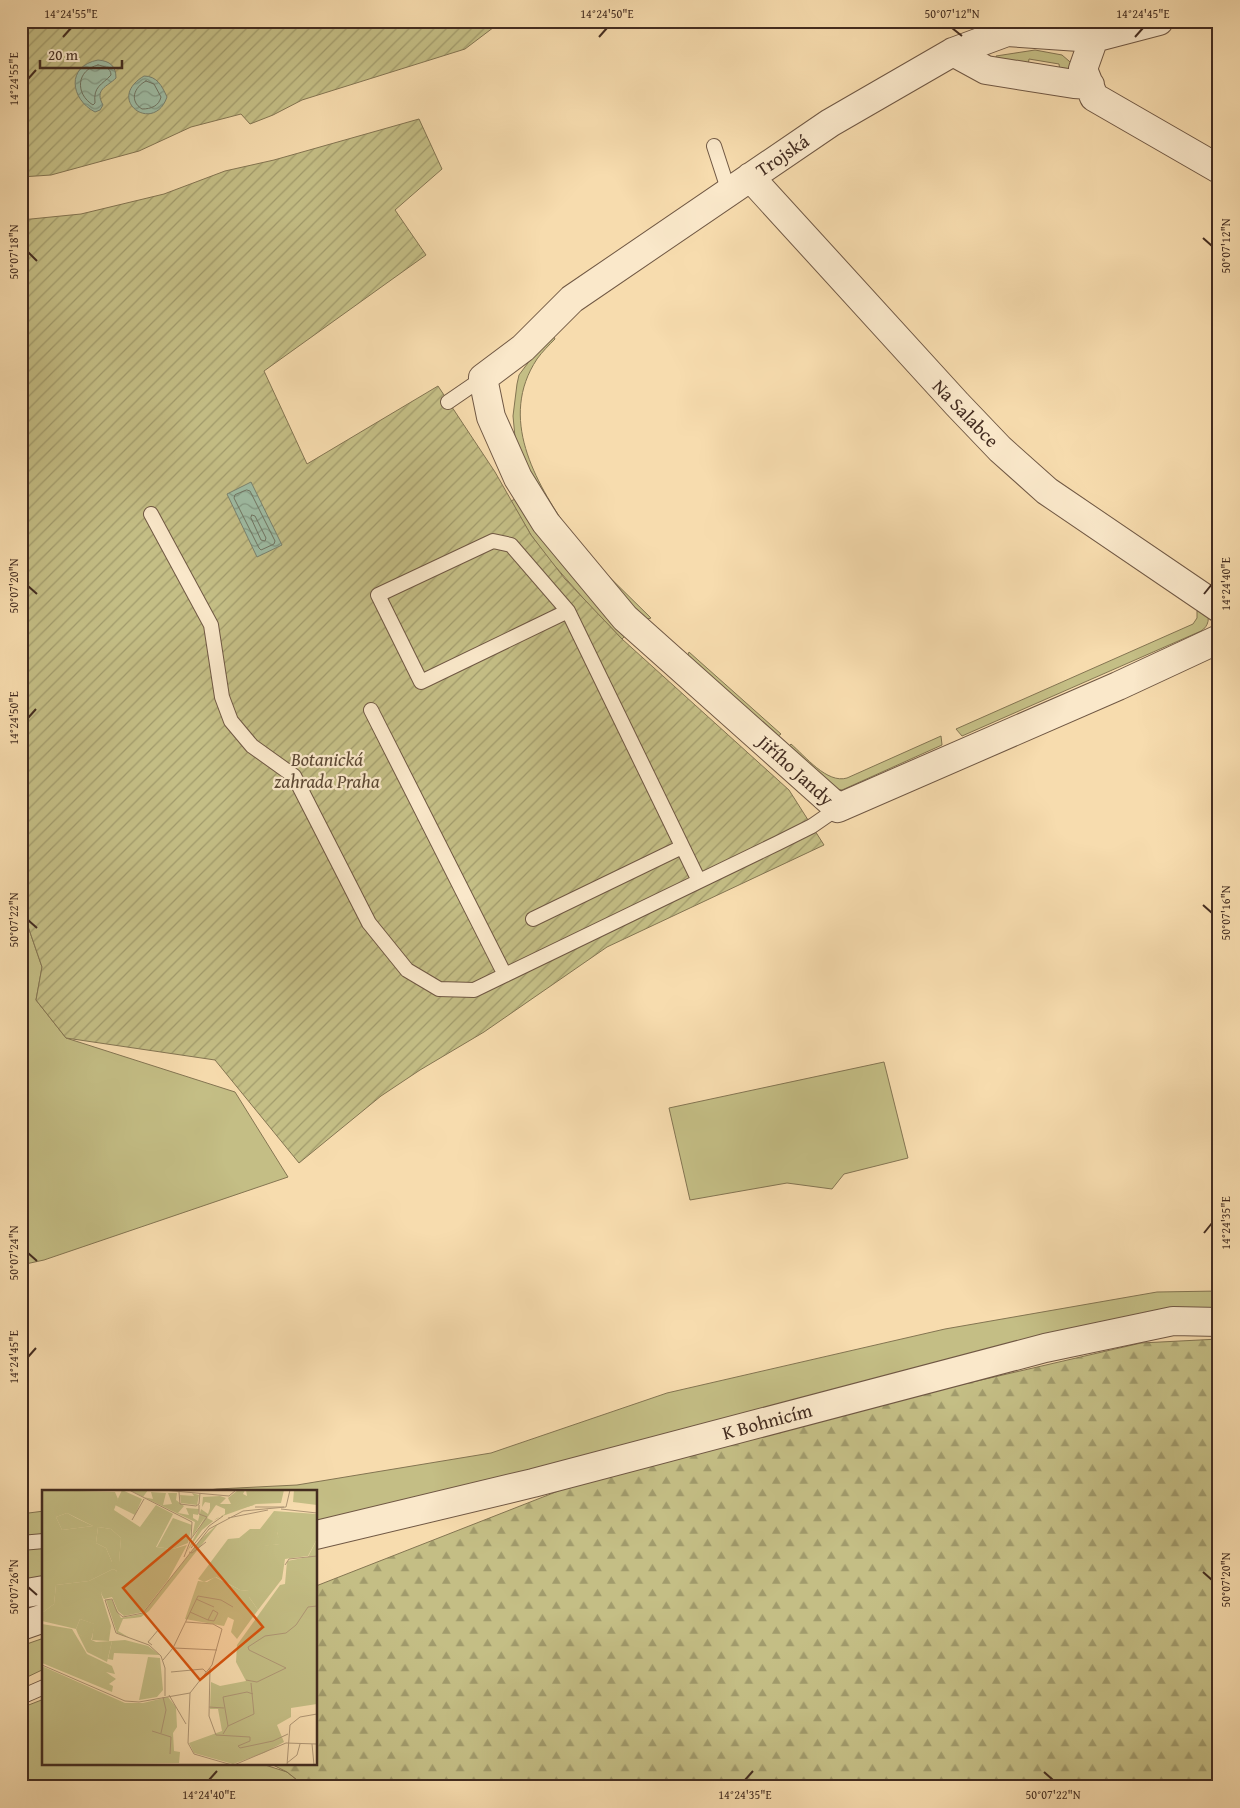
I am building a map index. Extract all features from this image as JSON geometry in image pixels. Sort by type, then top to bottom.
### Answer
[{"type":"street","name":"Trojská","points":[[483,378],[523,348],[572,299],[830,123],[953,52],[1010,27],[1094,38],[1159,21]]},
{"type":"street","points":[[1094,38],[1084,69],[1094,97],[1219,169]]},
{"type":"street","points":[[953,52],[986,70],[1090,85]]},
{"type":"street","name":"Na Salabce","points":[[739,184],[1000,448],[1047,491],[1219,608]]},
{"type":"street","name":"Jiřího Jandy","points":[[483,378],[491,417],[518,478],[546,523],[626,618],[838,808],[1118,686],[1219,639]]},
{"type":"street","name":"K Bohnicím","points":[[318,1535],[533,1483],[1045,1348],[1174,1320],[1219,1322]]},
{"type":"street","points":[[21,1594],[42,1590]]},
{"type":"street","points":[[21,1626],[42,1619]]},
{"type":"lane","points":[[714,146],[739,184]]},
{"type":"lane","points":[[448,402],[483,378]]},
{"type":"lane","points":[[151,514],[211,625],[222,697],[231,721],[252,746],[294,776],[369,923],[406,970],[440,989],[474,990],[801,832],[838,808]]},
{"type":"lane","points":[[568,611],[421,682],[378,596],[493,541],[511,545],[568,611],[700,881]]},
{"type":"lane","points":[[372,710],[506,975]]},
{"type":"lane","points":[[533,919],[682,847]]},
{"type":"lane","points":[[21,1543],[42,1540]]},
{"type":"lane","points":[[21,1696],[42,1688]]},
{"type":"green space","points":[[21,21],[502,21],[465,49],[302,100],[250,124],[241,114],[191,127],[139,151],[51,175],[21,177]]},
{"type":"green space","points":[[1035,50],[1062,55],[1076,67],[1075,71],[1060,71],[1059,64],[1029,59],[1028,66],[997,62],[996,56]]},
{"type":"green space","name":"Botanická zahrada Praha","points":[[419,119],[442,169],[395,210],[426,255],[264,371],[307,464],[438,386],[495,472],[531,535],[565,579],[622,639],[789,790],[824,845],[607,947],[484,1032],[420,1070],[381,1096],[299,1163],[215,1060],[66,1038],[36,1000],[42,967],[21,906],[21,220],[81,214],[164,194],[225,171],[274,160]]},
{"type":"green space","points":[[553,335],[555,339],[537,359],[526,381],[521,404],[521,426],[534,470],[556,512],[569,531],[537,494],[515,437],[513,416],[519,375],[539,348]]},
{"type":"green space","points":[[519,497],[630,631],[622,639],[547,557],[531,535],[511,501]]},
{"type":"green space","points":[[592,560],[651,618],[644,620]]},
{"type":"green space","points":[[1206,609],[1208,622],[1201,631],[962,736],[956,729],[1193,624],[1197,618],[1197,611]]},
{"type":"green space","points":[[689,652],[781,734],[777,737],[687,657]]},
{"type":"green space","points":[[941,736],[942,745],[842,790],[837,789],[788,747],[791,744],[817,768],[839,779],[847,778]]},
{"type":"green space","points":[[21,906],[42,967],[36,1000],[66,1038],[235,1092],[288,1177],[44,1260],[21,1265]]},
{"type":"green space","points":[[884,1062],[908,1158],[844,1174],[832,1189],[787,1183],[690,1200],[669,1108]]},
{"type":"green space","points":[[1219,1291],[1219,1309],[318,1524],[318,1490],[209,1490],[297,1485],[491,1453],[667,1393],[945,1329],[1157,1292]]},
{"type":"green space","points":[[1219,1339],[1219,1787],[306,1787],[287,1772],[275,1766],[318,1766],[318,1585],[640,1459],[1141,1343]]},
{"type":"green space","points":[[42,1511],[42,1578],[21,1582],[21,1514]]},
{"type":"green space","points":[[42,1639],[42,1670],[21,1680],[21,1646]]},
{"type":"green space","points":[[42,1700],[42,1766],[268,1766],[287,1772],[306,1787],[21,1787],[21,1708]]},
{"type":"water","points":[[98,60],[106,62],[113,67],[116,78],[101,92],[103,105],[100,110],[95,112],[80,99],[75,83],[76,76],[81,69],[88,63]]},
{"type":"water","points":[[144,76],[149,76],[156,80],[167,97],[161,108],[152,113],[143,113],[136,110],[130,103],[129,95],[133,85]]},
{"type":"water","points":[[251,482],[282,545],[257,557],[227,494]]}]
